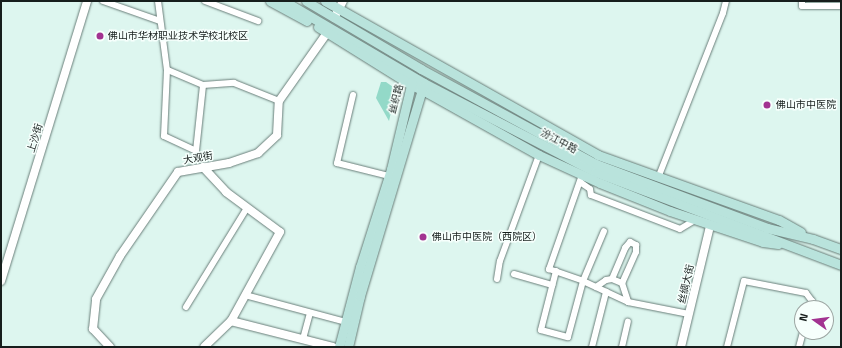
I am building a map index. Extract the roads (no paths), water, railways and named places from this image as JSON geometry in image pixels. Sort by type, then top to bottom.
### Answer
[{"type":"main road","points":[[270,1],[412,81]]},
{"type":"main road","name":"汾江中路","points":[[284,1],[412,81],[595,172],[841,265]]},
{"type":"main road","name":"汾江中路","points":[[306,1],[421,69],[596,164],[767,228],[813,239],[841,249]]},
{"type":"main road","points":[[325,1],[341,5],[598,155],[658,178],[779,220],[813,239]]},
{"type":"main road","points":[[348,347],[360,296],[382,224],[391,214],[426,88],[421,69]]},
{"type":"main road","name":"丝织路","points":[[339,347],[360,268],[388,176],[412,81],[421,69]]},
{"type":"main road","points":[[426,88],[581,179],[710,226],[763,242],[793,246]]},
{"type":"street","name":"上沙街","points":[[1,281],[87,1]]},
{"type":"street","points":[[103,1],[160,21]]},
{"type":"street","points":[[158,1],[167,70],[164,136],[196,151],[203,86]]},
{"type":"street","points":[[205,1],[258,21]]},
{"type":"street","points":[[658,178],[723,13],[726,1]]},
{"type":"street","points":[[802,1],[802,6],[837,4]]},
{"type":"street","points":[[334,18],[341,5]]},
{"type":"street","points":[[167,70],[203,86],[234,83],[279,101],[327,33]]},
{"type":"street","points":[[354,95],[338,163],[388,176]]},
{"type":"street","name":"大观街","points":[[110,347],[93,329],[96,299],[120,256],[178,172],[229,163],[258,153],[277,135],[279,101]]},
{"type":"street","points":[[497,279],[500,261],[539,155]]},
{"type":"street","points":[[203,167],[226,192],[280,232],[231,322],[204,347]]},
{"type":"street","points":[[689,314],[628,302],[583,280],[549,269],[581,179],[590,189],[591,195],[680,229],[695,220]]},
{"type":"street","points":[[186,307],[247,208]]},
{"type":"street","name":"丝绸大街","points":[[681,347],[710,226]]},
{"type":"street","points":[[556,272],[541,330],[568,337],[583,280],[604,231]]},
{"type":"street","points":[[612,279],[625,248],[630,242],[636,245],[636,252],[622,283],[628,302]]},
{"type":"street","points":[[514,274],[552,285]]},
{"type":"street","points":[[596,287],[606,280],[612,279],[622,283]]},
{"type":"street","points":[[727,347],[744,281],[806,293],[811,300]]},
{"type":"street","points":[[592,347],[606,292]]},
{"type":"street","points":[[245,296],[346,322]]},
{"type":"street","points":[[303,340],[310,313]]},
{"type":"street","points":[[231,322],[333,347]]},
{"type":"street","points":[[622,347],[628,322]]},
{"type":"place","name":"佛山市华材职业技术学校北校区","points":[[100,36]]},
{"type":"place","name":"佛山市中医院","points":[[767,105]]},
{"type":"place","name":"佛山市中医院（西院区）","points":[[423,237]]}]
